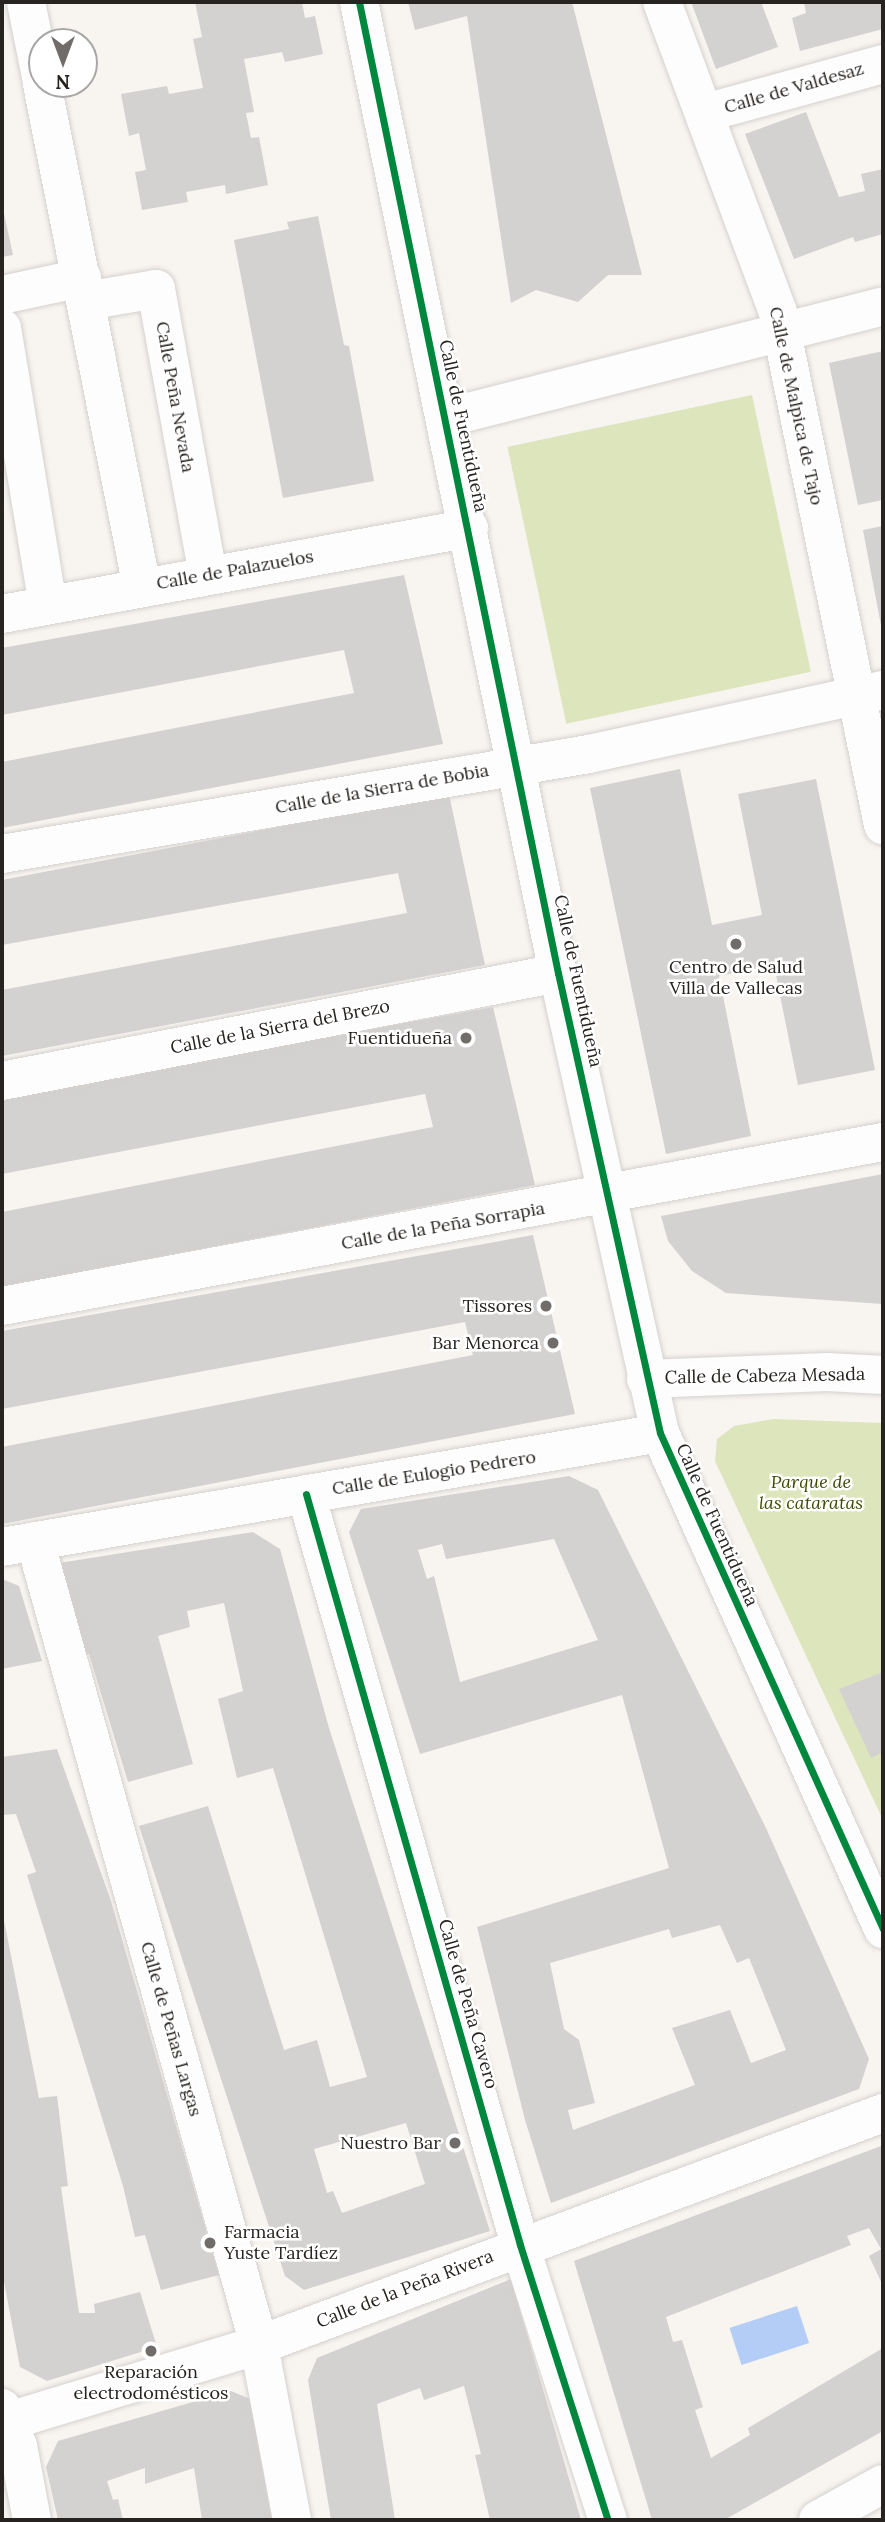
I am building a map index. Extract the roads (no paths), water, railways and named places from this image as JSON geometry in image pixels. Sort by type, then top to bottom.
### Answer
[{"type":"street","points":[[26,2],[31,28]]},
{"type":"street","name":"Calle de Fuentidueña","points":[[359,2],[518,766],[558,972],[660,1433],[883,1929]]},
{"type":"street","name":"Calle de Malpica de Tajo","points":[[662,2],[783,331],[869,693],[883,825]]},
{"type":"street","name":"Calle de Valdesaz","points":[[705,113],[883,64]]},
{"type":"street","points":[[45,98],[142,587]]},
{"type":"street","name":"Calle Peña Nevada","points":[[2,295],[156,289],[208,575]]},
{"type":"street","points":[[445,418],[883,306]]},
{"type":"street","points":[[2,328],[48,605]]},
{"type":"street","name":"Calle de Palazuelos","points":[[2,614],[469,528]]},
{"type":"street","name":"Calle de la Sierra de Bobia","points":[[2,853],[518,766],[869,693]]},
{"type":"street","name":"Calle de la Sierra del Brezo","points":[[2,1081],[558,972]]},
{"type":"street","name":"Calle de la Peña Sorrapia","points":[[2,1306],[608,1196],[883,1142]]},
{"type":"street","name":"Calle de Cabeza Mesada","points":[[646,1378],[827,1372],[883,1375]]},
{"type":"street","name":"Calle de Eulogio Pedrero","points":[[18,1544],[660,1433]]},
{"type":"street","name":"Calle de Peña Cavero","points":[[306,1494],[520,2245],[608,2520]]},
{"type":"street","name":"Calle de Peñas Largas","points":[[18,1544],[258,2345],[292,2520]]},
{"type":"street","name":"Calle de la Peña Rivera","points":[[4,2418],[258,2345],[520,2245],[883,2113]]},
{"type":"street","points":[[4,2418],[18,2446],[32,2520]]},
{"type":"street","points":[[830,2517],[883,2484]]},
{"type":"water","points":[[797,2306],[809,2343],[742,2365],[729,2328]]},
{"type":"place","name":"Centro de Salud Villa de Vallecas","points":[[736,944]]},
{"type":"place","name":"Fuentidueña","points":[[466,1038]]},
{"type":"place","name":"Tissores","points":[[546,1306]]},
{"type":"place","name":"Bar Menorca","points":[[553,1343]]},
{"type":"place","name":"Nuestro Bar","points":[[455,2143]]},
{"type":"place","name":"Farmacia Yuste Tardíez","points":[[210,2243]]},
{"type":"place","name":"Reparación electrodomésticos","points":[[151,2351]]},
{"type":"park label","name":"Parque de las cataratas","points":[[811,1493]]}]
